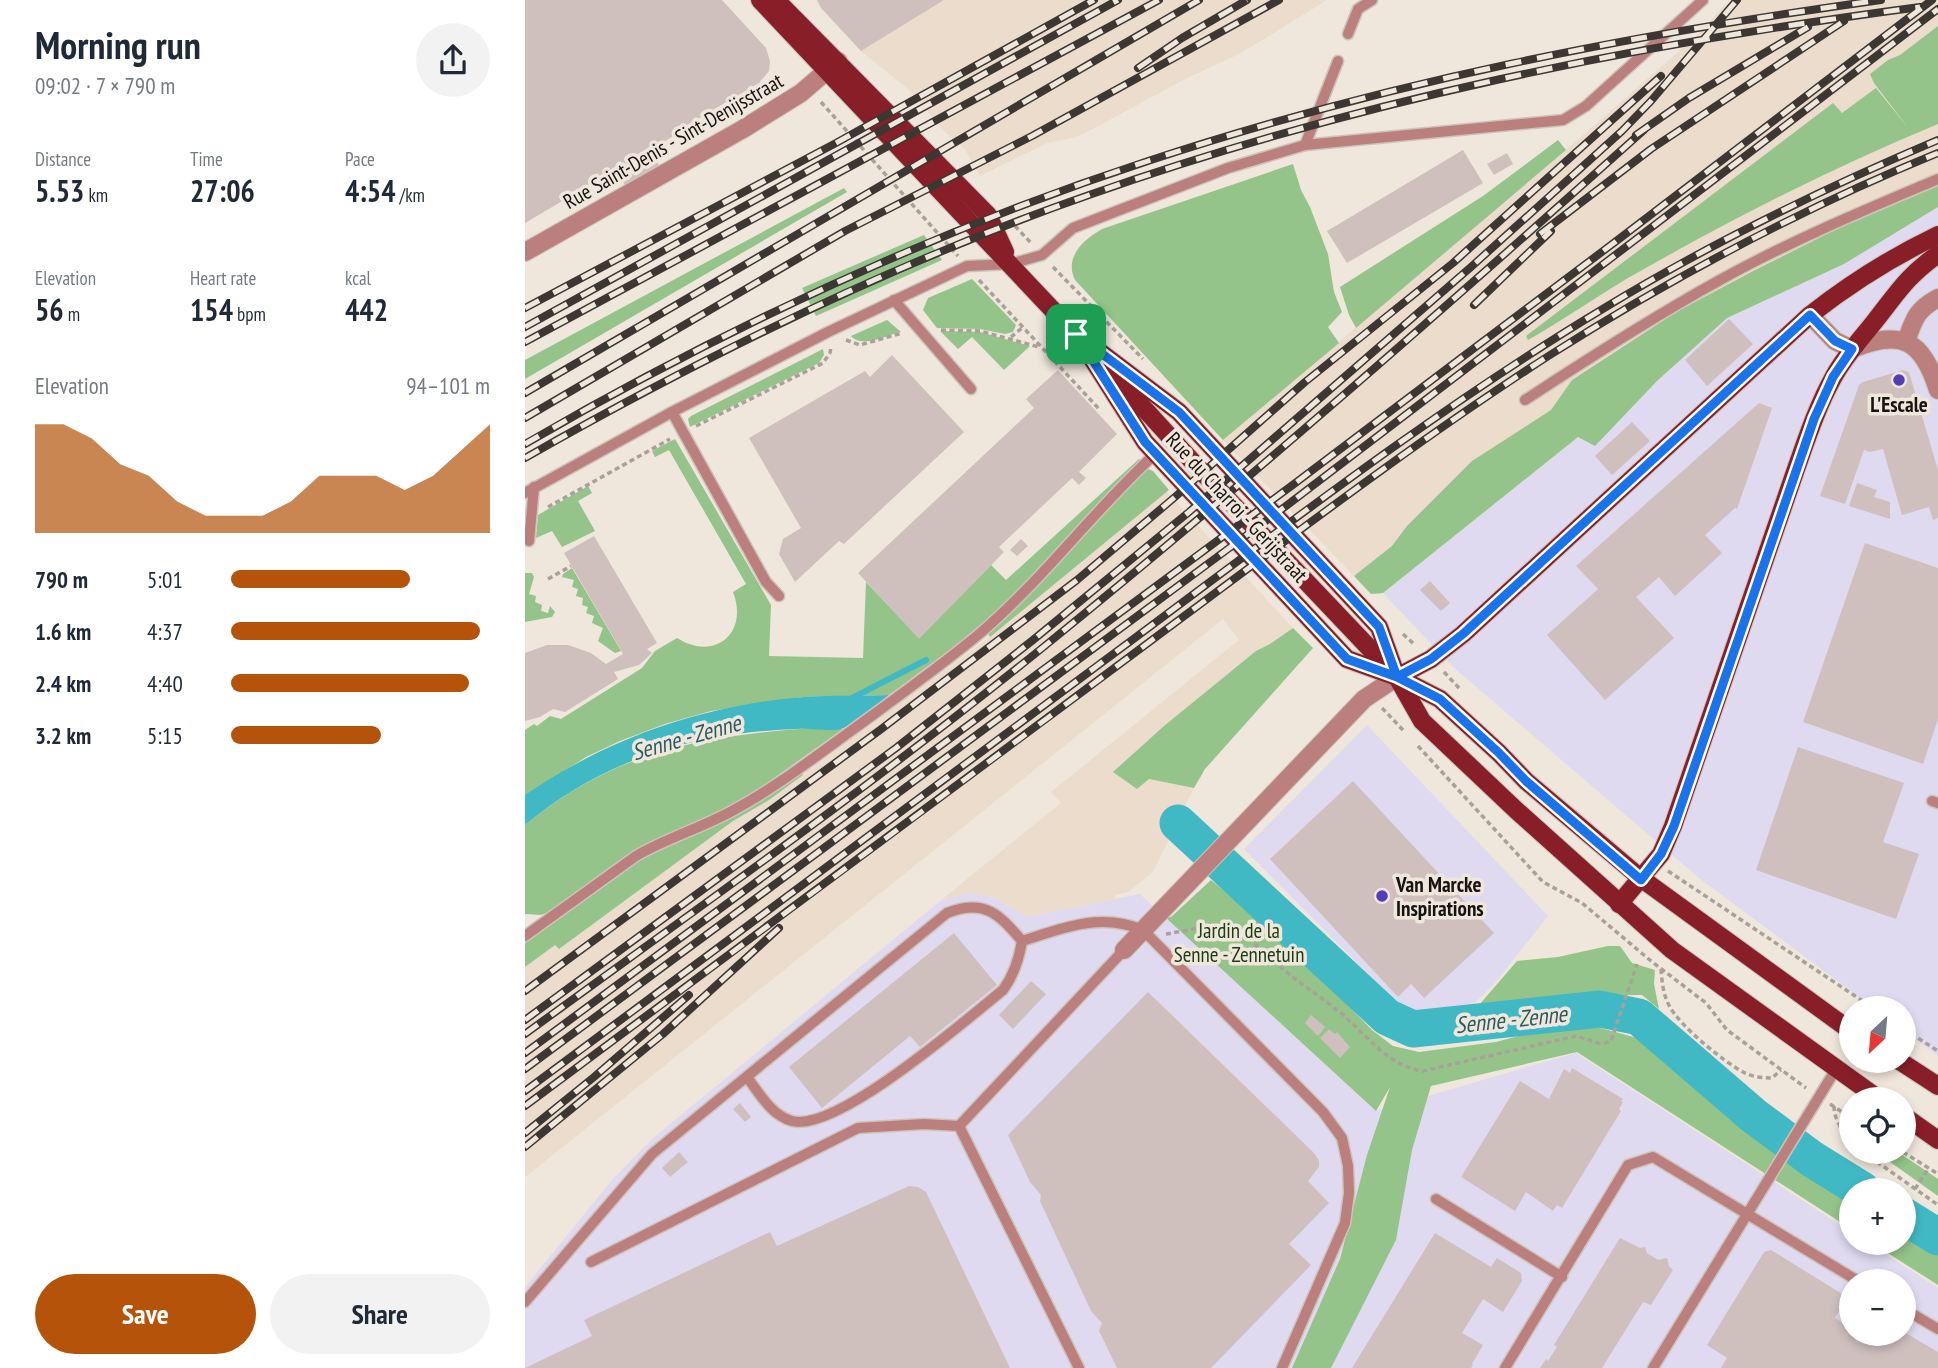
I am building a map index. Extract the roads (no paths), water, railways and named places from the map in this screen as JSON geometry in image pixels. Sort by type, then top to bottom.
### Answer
[{"type":"main road","name":"Rue du Charroi - Gerijstraat","points":[[745,0],[828,70],[988,215],[1011,264]]},
{"type":"main road","name":"Rue du Charroi - Gerijstraat","points":[[760,0],[828,70]]},
{"type":"main road","name":"Rue du Charroi - Gerijstraat","points":[[776,0],[828,70],[961,227],[1011,264],[1203,473],[1397,677],[1422,721],[1589,878],[1671,950],[1862,1087]]},
{"type":"main road","points":[[1397,677],[1431,659],[1463,634],[1810,315],[1890,258],[1938,234]]},
{"type":"main road","points":[[1619,904],[1661,854],[1674,826],[1814,419],[1833,377],[1903,284],[1916,270],[1938,254]]},
{"type":"main road","name":"Rue du Charroi - Gerijstraat","points":[[1076,334],[1145,442],[1347,659],[1397,677],[1440,699],[1526,781],[1641,880],[1839,1022]]},
{"type":"main road","points":[[1916,1072],[1938,1086]]},
{"type":"main road","points":[[1916,1124],[1938,1140]]},
{"type":"street","name":"Rue Saint-Denis - Sint-Denijsstraat","points":[[525,252],[743,129],[801,93],[828,70]]},
{"type":"street","points":[[1906,341],[1914,317],[1923,306],[1938,298]]},
{"type":"street","points":[[1810,315],[1835,341],[1852,349],[1884,338],[1906,341],[1922,354],[1938,390]]},
{"type":"street","points":[[1124,950],[1364,699],[1397,677]]},
{"type":"lane","points":[[1348,34],[1358,9],[1372,0]]},
{"type":"lane","points":[[529,541],[530,490],[672,412],[828,332],[967,266],[1011,264],[1042,256],[1073,228],[1228,167],[1305,145],[1563,121],[1586,106],[1703,0]]},
{"type":"lane","points":[[1305,145],[1338,61]]},
{"type":"lane","points":[[1525,400],[1619,338],[1722,279],[1798,241],[1938,179]]},
{"type":"lane","points":[[894,300],[971,389]]},
{"type":"lane","points":[[672,412],[767,582],[779,596]]},
{"type":"lane","points":[[525,935],[636,856],[731,811],[778,783],[936,669],[980,634],[1036,580],[1156,453]]},
{"type":"lane","points":[[525,1301],[652,1154],[947,914],[965,906],[985,908],[1002,918],[1022,941]]},
{"type":"lane","points":[[1022,941],[1078,924],[1124,923],[1143,930],[1323,1112],[1342,1138],[1348,1166],[1349,1193],[1345,1223],[1282,1368]]},
{"type":"lane","points":[[747,1077],[772,1109],[783,1118],[795,1122],[812,1122],[900,1072],[1003,990],[1019,959],[1022,941]]},
{"type":"lane","points":[[959,1126],[1124,950]]},
{"type":"lane","points":[[1653,1368],[1836,1069]]},
{"type":"lane","points":[[591,1262],[858,1128],[924,1124],[959,1126]]},
{"type":"lane","points":[[959,1126],[1079,1368]]},
{"type":"lane","points":[[1505,1368],[1562,1278],[1628,1165],[1653,1157],[1839,1269]]},
{"type":"lane","points":[[1436,1199],[1562,1278]]},
{"type":"lane","points":[[1916,1316],[1938,1329]]},
{"type":"water","points":[[889,695],[841,729],[788,729],[738,734],[692,742],[640,758],[569,793],[525,825],[525,795],[589,757],[658,728],[693,716],[766,701],[815,696]]},
{"type":"waterway","points":[[850,699],[926,660]]},
{"type":"waterway","name":"Senne - Zenne","points":[[1178,823],[1387,1017],[1413,1029],[1600,1009],[1639,1017],[1754,1116],[1843,1178]]},
{"type":"waterway","name":"Senne - Zenne","points":[[1916,1223],[1938,1237]]},
{"type":"railway","points":[[525,308],[836,143],[1094,0]]},
{"type":"railway","points":[[525,327],[1118,0]]},
{"type":"railway","points":[[525,342],[1159,0]]},
{"type":"railway","points":[[525,393],[1199,0]]},
{"type":"railway","points":[[1138,68],[1182,38],[1247,0]]},
{"type":"railway","points":[[525,418],[845,231],[1032,136],[1279,0]]},
{"type":"railway","points":[[525,1020],[896,748],[1189,512],[1471,267],[1622,131],[1737,0]]},
{"type":"railway","points":[[525,444],[675,361],[829,286],[987,219],[1148,161],[1328,107],[1511,64],[1695,28],[1881,0]]},
{"type":"railway","points":[[525,1053],[1294,484],[1932,0]]},
{"type":"railway","points":[[525,458],[731,347],[872,281],[1016,222],[1190,161],[1293,131],[1500,79],[1709,39],[1920,7]]},
{"type":"railway","points":[[525,1069],[1286,506],[1938,9]]},
{"type":"railway","points":[[1540,234],[1651,149],[1844,21]]},
{"type":"railway","points":[[1636,135],[1689,98],[1808,27]]},
{"type":"railway","points":[[525,991],[880,730],[1077,580],[1305,382],[1453,263],[1661,76]]},
{"type":"railway","points":[[525,1034],[850,797],[1041,649],[1345,393],[1644,130]]},
{"type":"railway","points":[[525,1091],[1300,515],[1478,388],[1539,348],[1683,262],[1809,198],[1938,140]]},
{"type":"railway","points":[[525,1106],[1299,530],[1499,389],[1596,326],[1691,271],[1838,197],[1938,153]]},
{"type":"railway","points":[[1474,305],[1551,231]]},
{"type":"railway","points":[[525,1147],[663,1034],[779,928]]},
{"type":"railway","points":[[525,1133],[689,995]]},
{"type":"place","name":"L'Escale","points":[[1899,380]]},
{"type":"place","name":"Van Marcke Inspirations","points":[[1382,896]]},
{"type":"park label","name":"Jardin de la Senne - Zennetuin","points":[[1239,942]]}]
